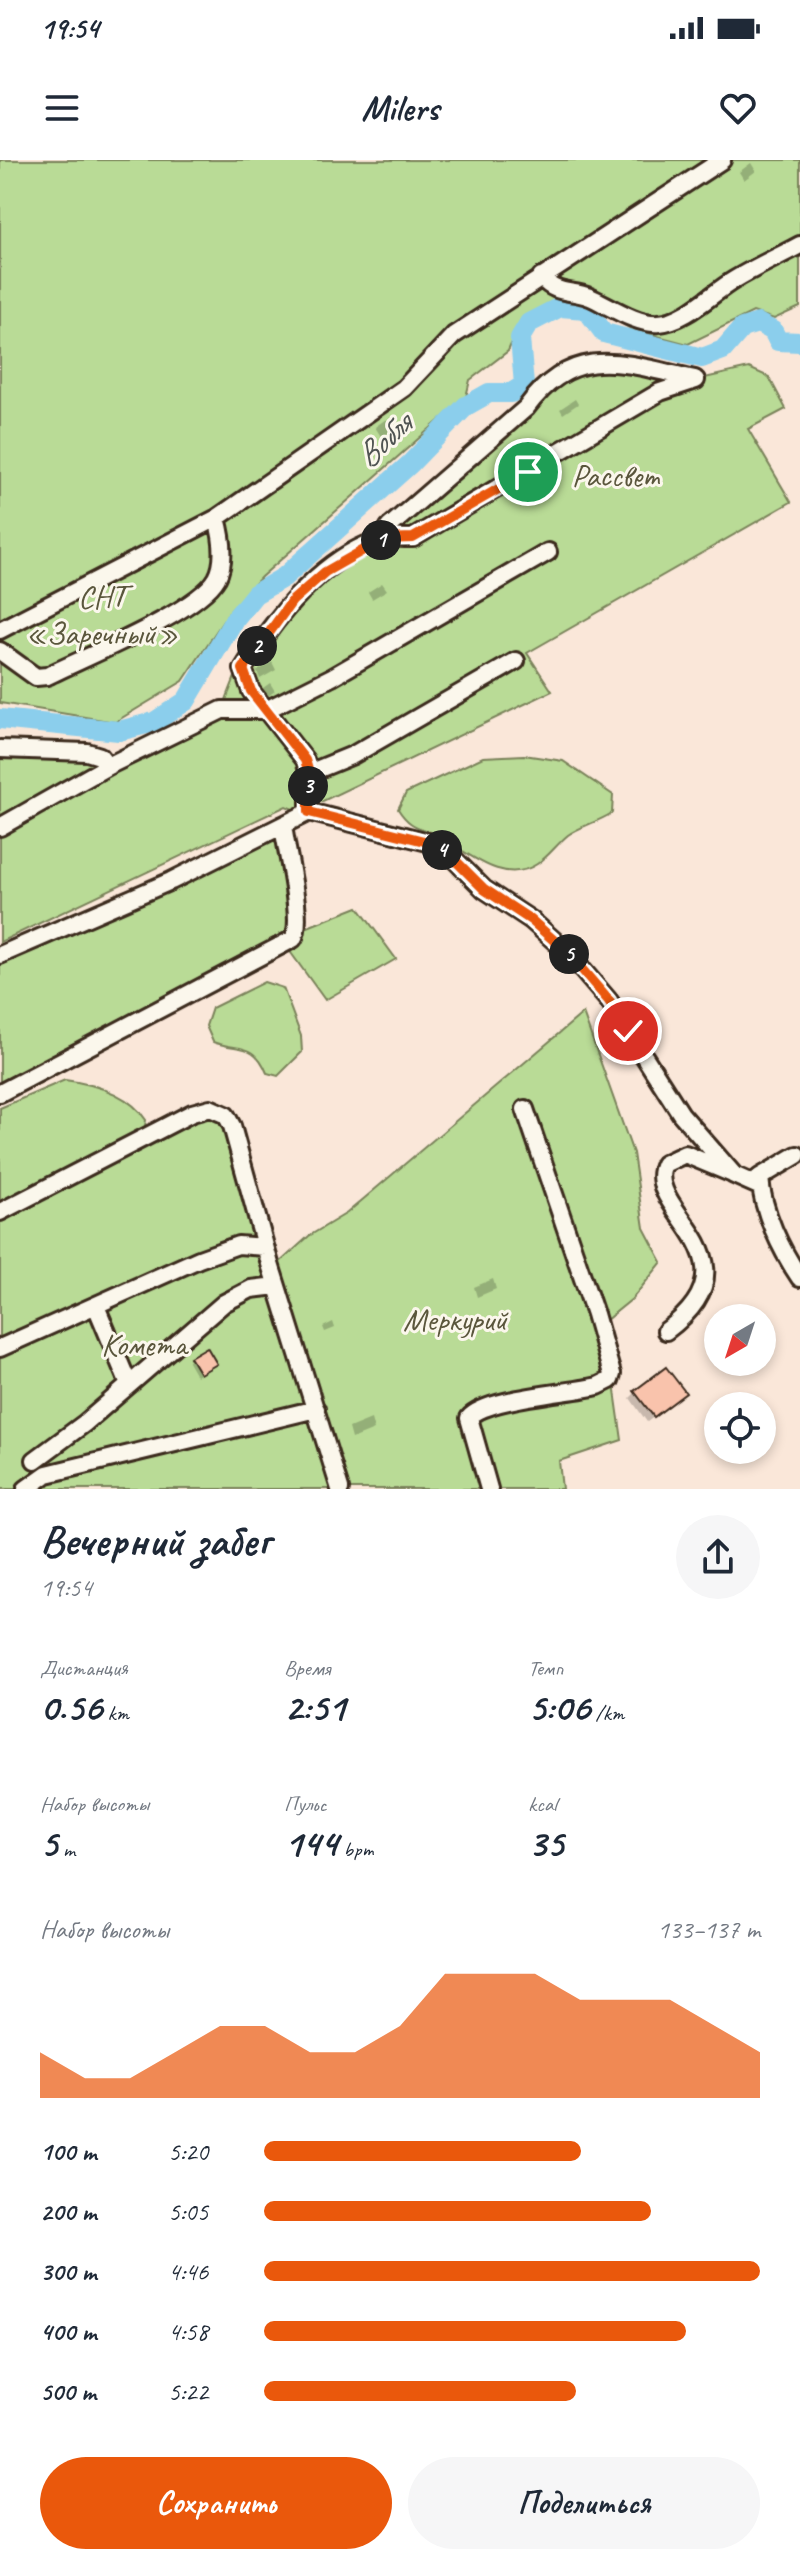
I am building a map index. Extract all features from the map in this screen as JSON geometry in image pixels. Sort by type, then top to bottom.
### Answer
[{"type":"street","points":[[0,630],[217,518],[296,467],[404,388],[454,335],[722,160]]},
{"type":"street","points":[[541,277],[551,289],[563,294],[586,296],[643,321],[660,323],[681,315],[735,279],[800,245]]},
{"type":"street","points":[[309,812],[309,773],[305,760],[251,691],[243,669],[264,635],[292,601],[325,572],[383,539],[413,538],[660,392],[696,380],[598,361],[576,365],[539,391],[526,408],[389,527],[383,539]]},
{"type":"street","points":[[0,651],[36,677],[47,676],[173,614],[200,597],[219,575],[222,556],[217,518]]},
{"type":"street","points":[[0,827],[108,766],[222,710],[266,710],[332,677],[548,552]]},
{"type":"street","points":[[309,773],[353,755],[516,661]]},
{"type":"street","points":[[0,749],[87,752],[100,756],[108,766]]},
{"type":"street","points":[[0,955],[171,881],[309,812],[428,842],[449,854],[484,889],[531,920],[567,952],[609,1001],[681,1114],[723,1158],[734,1175]]},
{"type":"street","points":[[0,1093],[293,939],[299,930],[300,915],[288,872],[283,825]]},
{"type":"street","points":[[0,1212],[192,1113],[210,1108],[226,1115],[232,1126],[276,1286],[340,1489]]},
{"type":"street","points":[[489,1489],[469,1418],[474,1412],[494,1405],[598,1386],[610,1380],[612,1374],[595,1314],[525,1109]]},
{"type":"street","points":[[666,1331],[697,1304],[704,1269],[698,1244],[679,1210],[661,1190],[658,1176],[664,1164],[685,1154],[761,1187]]},
{"type":"street","points":[[797,1155],[760,1177],[787,1259],[800,1278]]},
{"type":"street","points":[[0,1348],[238,1245],[265,1247]]},
{"type":"street","points":[[35,1460],[224,1303],[251,1289],[276,1286]]},
{"type":"street","points":[[291,1302],[349,1489]]},
{"type":"street","points":[[96,1306],[129,1385]]},
{"type":"street","points":[[26,1489],[47,1474],[316,1409]]},
{"type":"green space","name":"СНТ «Заречный»","points":[[0,160],[800,160],[800,307],[774,319],[753,312],[688,344],[631,329],[582,300],[557,302],[519,326],[508,351],[470,380],[466,397],[261,577],[229,612],[183,681],[115,722],[0,703]]},
{"type":"green space","name":"Рассвет","points":[[576,365],[696,380],[749,368],[769,377],[786,409],[748,429],[791,502],[527,653],[552,691],[300,812],[286,806],[0,942],[0,749],[87,752],[108,766],[222,710],[235,677],[292,601],[364,548]]},
{"type":"green space","points":[[524,755],[563,761],[613,795],[612,813],[568,835],[541,861],[525,870],[500,870],[488,865],[413,825],[398,809],[406,793],[483,757]]},
{"type":"green space","points":[[283,825],[300,930],[358,907],[396,959],[325,1000],[286,946],[0,1093],[0,955]]},
{"type":"green space","points":[[264,982],[283,988],[301,1036],[302,1052],[278,1076],[267,1073],[251,1052],[213,1042],[206,1026],[212,1008]]},
{"type":"green space","name":"Меркурий","points":[[583,1013],[633,1153],[644,1228],[662,1262],[632,1299],[605,1321],[622,1440],[559,1461],[562,1489],[349,1489],[279,1263],[309,1236],[347,1213]]},
{"type":"green space","points":[[65,1080],[88,1084],[121,1097],[146,1120],[144,1132],[0,1205],[0,1108]]},
{"type":"green space","name":"Комета","points":[[192,1113],[226,1115],[340,1489],[0,1489],[0,1212]]},
{"type":"building","points":[[207,1347],[217,1364],[200,1374],[190,1357]]},
{"type":"building","points":[[666,1367],[686,1393],[654,1417],[634,1391]]},
{"type":"waterway","name":"Вобля","points":[[0,719],[119,731],[154,722],[186,701],[234,620],[255,594],[284,577],[410,464],[466,406],[489,393],[511,393],[524,385],[520,338],[529,323],[560,307],[586,309],[604,333],[702,358],[723,350],[742,328],[758,323],[773,331],[778,341],[800,342]]},
{"type":"route","points":[[528,472],[413,538],[383,539],[325,572],[292,601],[264,635],[243,669],[251,691],[305,760],[309,773],[309,812],[428,842],[449,854],[484,889],[531,920],[567,952],[609,1001],[628,1031]]}]
